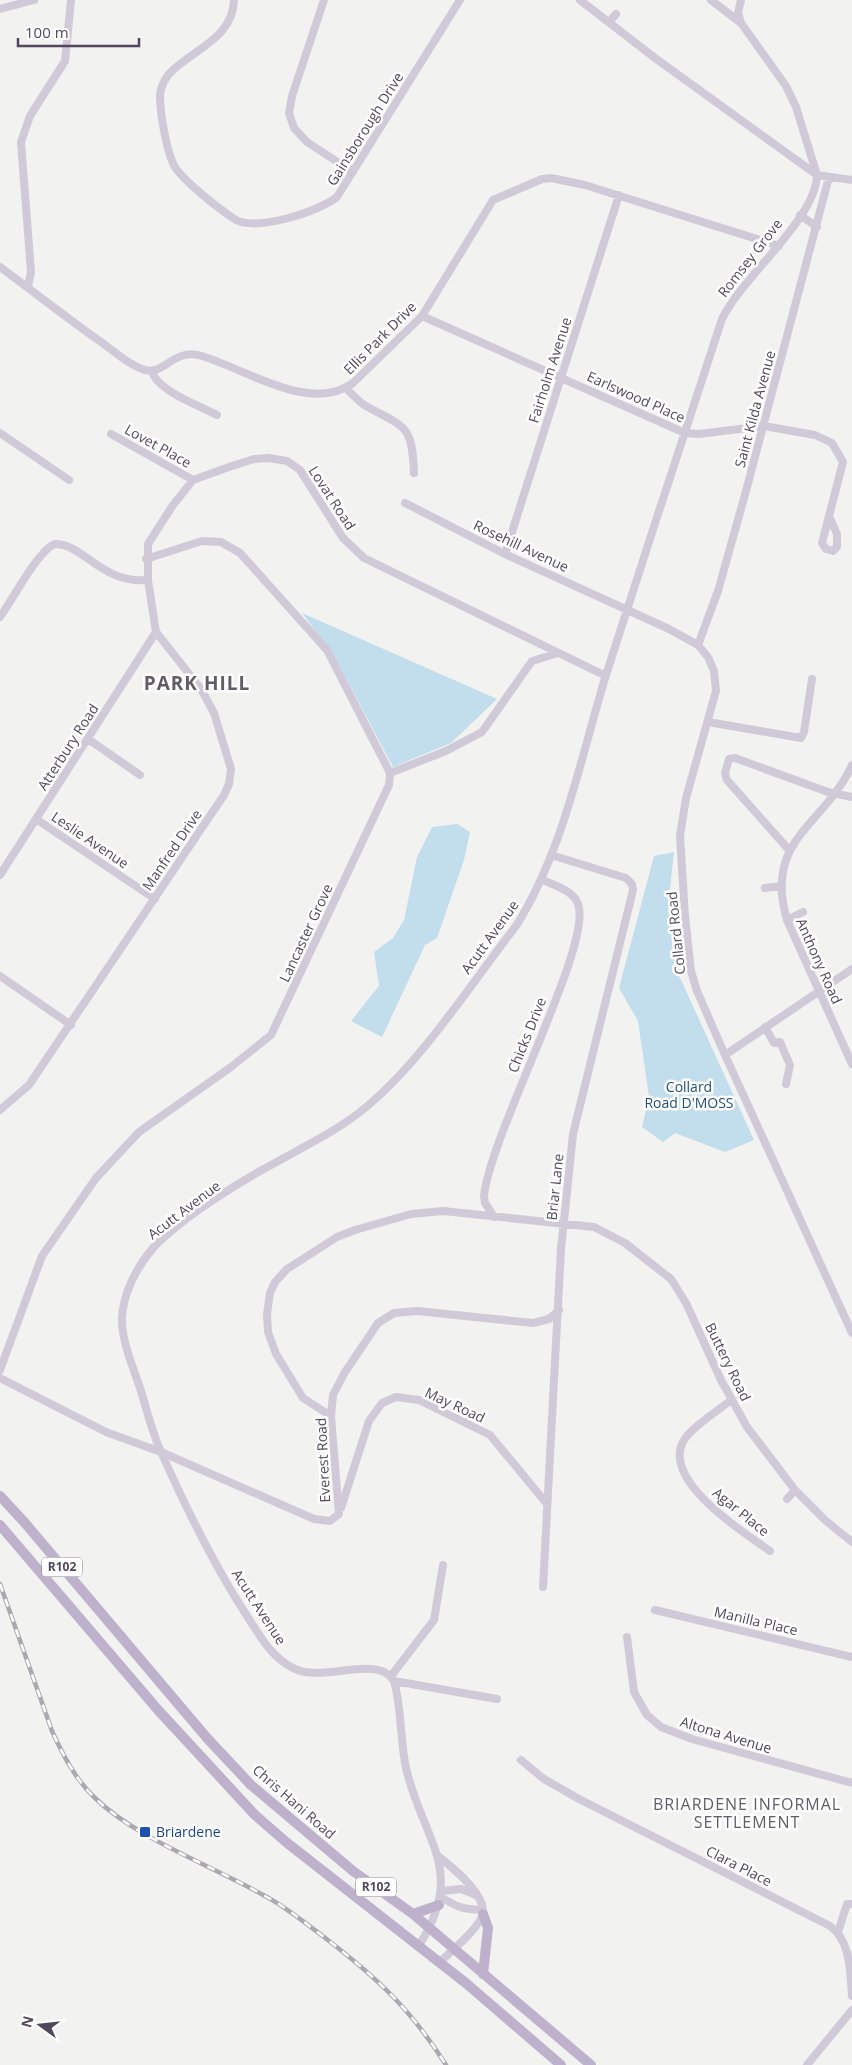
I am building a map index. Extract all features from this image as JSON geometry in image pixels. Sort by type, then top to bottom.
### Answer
[{"type":"main road","name":"Chris Hani Road","points":[[1,1500],[207,1738],[251,1785],[353,1871],[412,1914],[590,2065]]},
{"type":"main road","name":"R102","points":[[0,1525],[158,1710],[237,1797],[286,1842],[471,1987],[561,2065]]},
{"type":"main road","points":[[412,1914],[441,1898]]},
{"type":"main road","points":[[482,1912],[488,1928],[483,1974]]},
{"type":"street","points":[[0,9],[34,0]]},
{"type":"street","points":[[28,287],[31,272],[22,142],[30,116],[65,61],[71,0]]},
{"type":"street","name":"Gainsborough Drive","points":[[234,0],[232,13],[221,33],[168,76],[161,88],[161,107],[174,166],[229,215],[246,224],[258,224],[286,218],[333,200],[343,190],[460,0]]},
{"type":"street","points":[[324,0],[292,96],[289,113],[294,128],[303,139],[353,172]]},
{"type":"street","points":[[580,0],[655,58],[817,175],[852,180]]},
{"type":"street","points":[[711,0],[741,23],[786,86],[796,107],[817,175]]},
{"type":"street","points":[[740,0],[738,13],[741,23]]},
{"type":"street","points":[[609,22],[616,14]]},
{"type":"street","name":"Romsey Grove","points":[[628,610],[727,307],[778,246],[800,215],[815,192],[817,175]]},
{"type":"street","name":"Saint Kilda Avenue","points":[[698,645],[718,591],[764,426],[829,177]]},
{"type":"street","name":"Ellis Park Drive","points":[[152,371],[162,367],[179,355],[195,354],[266,383],[292,390],[324,394],[346,388],[422,316],[493,200],[542,178],[551,178],[619,195],[778,246]]},
{"type":"street","name":"Fairholm Avenue","points":[[505,554],[619,195]]},
{"type":"street","points":[[800,215],[817,227]]},
{"type":"street","points":[[0,267],[127,361],[142,369],[152,371],[154,379],[167,389],[217,415]]},
{"type":"street","name":"Earlswood Place","points":[[422,316],[561,376],[685,433],[699,434],[764,426],[824,438],[837,450],[843,462],[830,516]]},
{"type":"street","points":[[346,388],[366,406],[393,419],[404,428],[413,452],[414,473]]},
{"type":"street","points":[[0,433],[69,480]]},
{"type":"street","name":"Lovet Place","points":[[111,434],[193,480]]},
{"type":"street","name":"Lovat Road","points":[[193,480],[254,459],[268,458],[287,461],[300,470],[342,538],[364,558],[606,676]]},
{"type":"street","points":[[193,480],[173,504],[148,544],[146,559],[202,541],[221,542],[240,553],[328,650],[390,773],[446,750],[482,732],[532,661],[558,653]]},
{"type":"street","name":"Rosehill Avenue","points":[[405,503],[505,554],[628,610]]},
{"type":"street","points":[[0,617],[36,562],[46,549],[55,544],[69,548],[114,576],[132,580],[148,580]]},
{"type":"street","name":"Manfred Drive","points":[[0,1110],[29,1085],[71,1025],[224,795],[231,776],[223,739],[210,703],[156,632],[146,559]]},
{"type":"street","points":[[628,610],[698,645]]},
{"type":"street","name":"Acutt Avenue","points":[[497,1699],[392,1679],[383,1671],[365,1668],[312,1674],[292,1668],[279,1659],[266,1646],[235,1598],[161,1452],[123,1332],[124,1304],[130,1285],[143,1261],[154,1247],[185,1221],[270,1165],[337,1130],[387,1087],[436,1030],[516,926],[532,900],[541,879],[578,780],[606,676],[628,610]]},
{"type":"street","name":"Atterbury Road","points":[[0,875],[156,632]]},
{"type":"street","name":"Collard Road","points":[[698,645],[708,657],[716,680],[716,691],[682,814],[682,860],[688,954],[691,971],[697,991],[725,1055],[852,1333]]},
{"type":"street","points":[[708,722],[801,738],[804,732],[812,678]]},
{"type":"street","points":[[88,739],[140,775]]},
{"type":"street","points":[[789,850],[727,780],[725,773],[730,759],[735,758],[834,794],[852,797]]},
{"type":"street","name":"Anthony Road","points":[[852,765],[834,794],[803,828],[789,850],[782,886],[787,920],[852,1064]]},
{"type":"street","name":"Lancaster Grove","points":[[0,1370],[42,1256],[96,1178],[139,1132],[238,1062],[271,1035],[365,839],[389,785],[390,773]]},
{"type":"street","name":"Leslie Avenue","points":[[36,819],[155,899]]},
{"type":"street","name":"Briar Lane","points":[[543,1587],[564,1223],[576,1117],[633,890],[632,884],[626,878],[551,855]]},
{"type":"street","name":"Chicks Drive","points":[[494,1217],[485,1203],[484,1196],[498,1145],[568,967],[580,918],[579,906],[574,896],[541,879]]},
{"type":"street","points":[[765,888],[782,886]]},
{"type":"street","points":[[787,920],[803,912]]},
{"type":"street","points":[[725,1055],[852,969]]},
{"type":"street","points":[[0,976],[71,1025]]},
{"type":"street","points":[[764,1027],[774,1043],[780,1042],[790,1065],[786,1084]]},
{"type":"street","name":"Buttery Road","points":[[331,1416],[307,1402],[298,1391],[276,1354],[268,1332],[268,1302],[280,1274],[337,1238],[397,1217],[444,1211],[594,1227],[609,1233],[671,1278],[686,1302],[731,1400],[747,1427],[795,1490],[825,1520],[852,1542]]},
{"type":"street","name":"Everest Road","points":[[0,1378],[106,1432],[161,1452],[314,1519],[330,1521],[339,1514],[331,1416],[333,1395],[345,1372],[378,1323],[389,1315],[417,1311],[529,1323],[549,1319],[559,1310]]},
{"type":"street","name":"May Road","points":[[339,1514],[369,1421],[382,1404],[396,1397],[419,1400],[490,1435],[547,1504]]},
{"type":"street","name":"Agar Place","points":[[731,1400],[686,1437],[681,1446],[680,1460],[683,1471],[708,1504],[770,1551]]},
{"type":"street","points":[[787,1499],[795,1490]]},
{"type":"street","points":[[418,1947],[430,1929],[441,1898],[438,1856],[410,1783],[404,1760],[392,1679],[434,1620],[443,1565]]},
{"type":"street","name":"Manilla Place","points":[[655,1610],[852,1657]]},
{"type":"street","name":"Altona Avenue","points":[[627,1637],[634,1692],[647,1715],[661,1727],[677,1734],[852,1784]]},
{"type":"street","name":"Clara Place","points":[[521,1760],[544,1778],[579,1799],[840,1934]]},
{"type":"street","points":[[438,1856],[457,1872],[478,1896],[482,1912],[476,1926],[439,1963]]},
{"type":"street","points":[[441,1898],[461,1889],[478,1896]]},
{"type":"street","points":[[441,1898],[466,1910],[482,1912]]},
{"type":"street","points":[[849,1904],[840,1934],[848,1954],[852,1996]]},
{"type":"street","points":[[807,2065],[852,2010]]},
{"type":"green space","points":[[302,613],[497,699],[451,743],[393,767],[335,657]]},
{"type":"green space","points":[[457,824],[470,832],[464,860],[437,938],[425,945],[382,1037],[351,1021],[379,986],[374,952],[393,938],[404,920],[417,857],[432,827]]},
{"type":"green space","name":"Collard Road D'MOSS","points":[[674,852],[668,908],[676,969],[754,1140],[725,1152],[675,1133],[663,1142],[642,1127],[649,1097],[638,1021],[619,988],[654,856]]},
{"type":"railway","points":[[0,1584],[52,1731],[70,1766],[88,1791],[112,1813],[132,1826],[176,1851],[273,1900],[324,1937],[376,1980],[406,2010],[446,2065]]},
{"type":"place","name":"Briardene","points":[[145,1832]]},
{"type":"district","name":"PARK HILL","points":[[197,683]]},
{"type":"district","name":"BRIARDENE INFORMAL SETTLEMENT","points":[[747,1813]]}]
